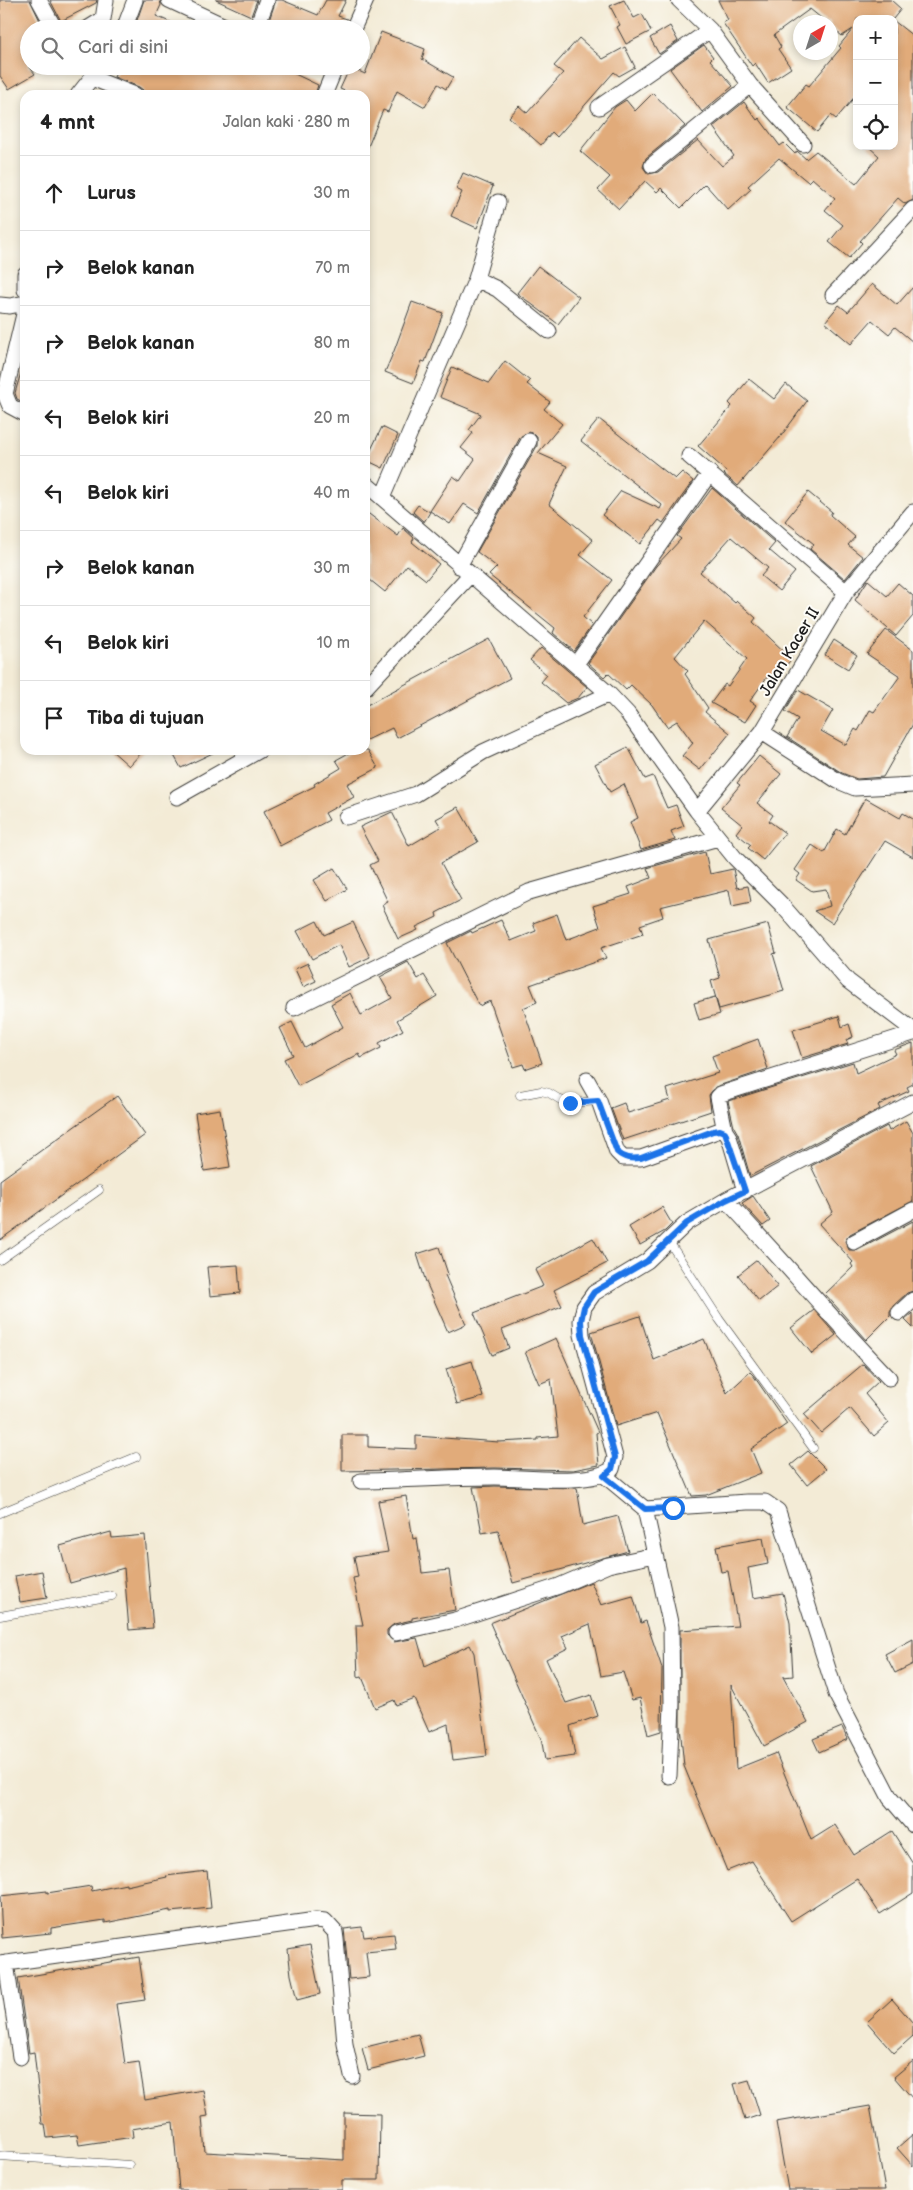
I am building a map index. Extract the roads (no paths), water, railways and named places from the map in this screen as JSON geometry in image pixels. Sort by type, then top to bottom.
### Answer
[{"type":"street","points":[[39,0],[50,20]]},
{"type":"street","points":[[101,20],[106,0]]},
{"type":"street","points":[[127,20],[135,0]]},
{"type":"street","points":[[259,20],[267,0]]},
{"type":"street","points":[[357,20],[366,0]]},
{"type":"street","points":[[679,0],[710,30],[750,86],[803,144]]},
{"type":"street","points":[[173,1],[212,20]]},
{"type":"street","points":[[599,107],[710,30]]},
{"type":"street","points":[[82,90],[94,75]]},
{"type":"street","points":[[101,75],[127,90]]},
{"type":"street","points":[[325,90],[330,75]]},
{"type":"street","points":[[652,165],[750,86]]},
{"type":"street","points":[[382,498],[476,279],[498,202]]},
{"type":"street","points":[[833,295],[913,208]]},
{"type":"street","points":[[476,279],[497,289],[549,331]]},
{"type":"street","points":[[0,305],[20,304]]},
{"type":"street","points":[[20,331],[5,394],[10,406],[20,411]]},
{"type":"street","points":[[370,682],[464,571],[529,442]]},
{"type":"street","points":[[689,456],[846,592]]},
{"type":"street","points":[[576,664],[710,473]]},
{"type":"street","points":[[370,488],[609,694],[628,714],[697,811],[735,858],[781,904],[848,981],[913,1032]]},
{"type":"street","name":"Jalan Kacer II","points":[[697,811],[762,732],[846,592],[913,512]]},
{"type":"street","points":[[346,818],[416,794],[483,752],[609,694]]},
{"type":"street","points":[[762,732],[838,781],[855,788],[913,785]]},
{"type":"street","points":[[177,797],[251,755]]},
{"type":"street","points":[[294,1008],[529,892],[718,838]]},
{"type":"street","points":[[745,1191],[725,1132],[718,1098],[722,1094],[913,1032]]},
{"type":"street","points":[[587,1080],[598,1101],[617,1152],[623,1158],[641,1158],[713,1131],[720,1130],[725,1132]]},
{"type":"street","points":[[361,1481],[495,1477],[581,1479],[604,1476],[612,1469],[615,1457],[582,1335],[581,1321],[584,1307],[594,1292],[647,1261],[687,1223],[726,1200],[913,1102]]},
{"type":"street","points":[[726,1200],[764,1240],[848,1337],[889,1378]]},
{"type":"street","points":[[854,1242],[913,1210]]},
{"type":"street","points":[[899,1313],[913,1300]]},
{"type":"street","points":[[604,1476],[645,1509],[671,1627],[672,1704],[669,1776]]},
{"type":"street","points":[[645,1509],[765,1502],[778,1510],[836,1694],[890,1798],[913,1825]]},
{"type":"street","points":[[396,1633],[455,1620],[559,1586],[608,1565],[655,1555]]},
{"type":"street","points":[[20,2057],[3,1964],[316,1920],[325,1921],[335,1932],[345,2044],[352,2076]]},
{"type":"lane","points":[[520,1095],[541,1091],[549,1093],[564,1102],[598,1101]]},
{"type":"lane","points":[[0,1260],[99,1190]]},
{"type":"lane","points":[[668,1240],[719,1319],[813,1448]]},
{"type":"lane","points":[[0,1513],[136,1457]]},
{"type":"lane","points":[[0,1616],[112,1596]]},
{"type":"lane","points":[[0,2156],[130,2165]]}]
